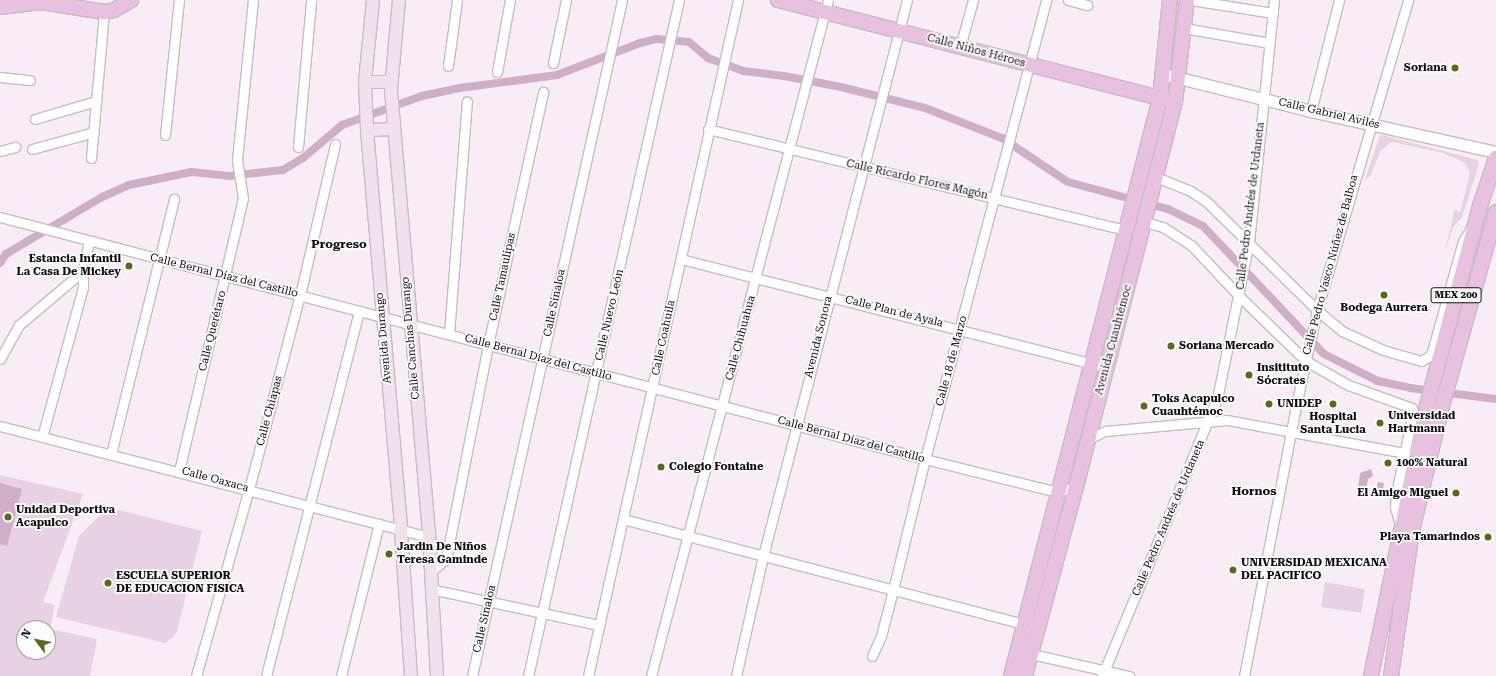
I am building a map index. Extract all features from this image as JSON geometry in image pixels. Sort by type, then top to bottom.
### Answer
[{"type":"main road","points":[[1,7],[43,1],[64,2],[104,12],[114,10],[131,0]]},
{"type":"main road","name":"Avenida Durango","points":[[373,0],[365,87],[366,118],[401,530],[411,676]]},
{"type":"main road","name":"Calle Canchas Durango","points":[[399,0],[391,86],[429,537],[437,676]]},
{"type":"main road","name":"Calle Niños Héroes","points":[[779,0],[826,6],[899,31],[1175,102]]},
{"type":"main road","name":"Avenida Cuauhtémoc","points":[[1025,676],[1024,624],[1160,98],[1170,0]]},
{"type":"main road","name":"Avenida Cuauhtémoc","points":[[1011,676],[1038,627],[1076,487],[1175,102],[1187,0]]},
{"type":"main road","points":[[365,87],[391,86]]},
{"type":"main road","points":[[367,130],[394,129]]},
{"type":"main road","name":"MEX 200","points":[[1371,676],[1427,405],[1431,364],[1496,158]]},
{"type":"main road","name":"MEX 200","points":[[1391,676],[1412,531],[1441,410],[1496,212]]},
{"type":"street","points":[[165,135],[179,0]]},
{"type":"street","name":"Calle Querétaro","points":[[179,471],[226,276],[243,198],[237,169],[253,0]]},
{"type":"street","points":[[298,147],[311,0]]},
{"type":"street","points":[[448,66],[457,0]]},
{"type":"street","points":[[497,72],[510,0]]},
{"type":"street","points":[[553,63],[566,0]]},
{"type":"street","name":"Calle Sinaloa","points":[[472,676],[622,0]]},
{"type":"street","name":"Calle Nuevo León","points":[[528,676],[675,24],[679,0]]},
{"type":"street","name":"Calle Coahuila","points":[[588,676],[653,388],[724,56],[738,0]]},
{"type":"street","name":"Avenida Sonora","points":[[736,676],[763,556],[829,296],[885,89],[907,0]]},
{"type":"street","points":[[960,47],[973,0]]},
{"type":"street","name":"Calle 18 de Marzo","points":[[872,656],[881,636],[925,460],[1046,0]]},
{"type":"street","points":[[1068,0],[1087,5]]},
{"type":"street","points":[[1191,0],[1273,13]]},
{"type":"street","name":"Calle Pedro Andrés de Urdaneta","points":[[1103,674],[1217,400],[1242,284],[1248,245],[1265,99],[1274,0]]},
{"type":"street","points":[[1311,111],[1339,0]]},
{"type":"street","name":"Calle Pedro Vasco Núñez de Balboa","points":[[1244,676],[1291,431],[1317,315],[1370,123],[1408,0]]},
{"type":"street","name":"Calle Chihuahua","points":[[651,676],[757,278],[808,70],[826,6]]},
{"type":"street","points":[[91,158],[104,12]]},
{"type":"street","points":[[1184,28],[1270,43]]},
{"type":"street","name":"Calle Gabriel Avilés","points":[[1163,74],[1311,111],[1496,152]]},
{"type":"street","points":[[0,77],[30,80]]},
{"type":"street","name":"Calle Tamaulipas","points":[[430,572],[446,559],[488,345],[543,92]]},
{"type":"street","points":[[34,119],[96,101]]},
{"type":"street","points":[[449,334],[467,102]]},
{"type":"street","name":"Calle Ricardo Flores Magón","points":[[708,129],[1125,230]]},
{"type":"street","points":[[32,149],[94,132]]},
{"type":"street","name":"Calle Chiapas","points":[[196,676],[249,489],[300,295],[335,144]]},
{"type":"street","points":[[0,151],[15,147]]},
{"type":"street","points":[[1156,177],[1189,190],[1206,201],[1317,315],[1362,342],[1431,364]]},
{"type":"street","points":[[111,454],[174,199]]},
{"type":"street","name":"Calle Bernal Díaz del Castillo","points":[[0,217],[925,460],[1057,492],[1076,487]]},
{"type":"street","points":[[1146,218],[1191,245],[1239,296],[1307,359],[1348,385],[1412,408],[1413,412],[1396,494],[1395,507],[1401,529]]},
{"type":"street","points":[[42,437],[83,287],[82,271],[89,241]]},
{"type":"street","name":"Calle Plan de Ayala","points":[[681,259],[1106,367]]},
{"type":"street","points":[[0,359],[19,325],[82,271]]},
{"type":"street","points":[[266,676],[311,506],[359,311]]},
{"type":"street","points":[[1088,439],[1105,431],[1209,421],[1243,422],[1405,453]]},
{"type":"street","name":"Calle Oaxaca","points":[[0,426],[249,489],[429,537]]},
{"type":"street","points":[[623,519],[1038,627]]},
{"type":"street","points":[[341,676],[379,524]]},
{"type":"street","points":[[431,588],[599,625]]},
{"type":"street","points":[[1024,652],[1103,674],[1129,676]]},
{"type":"shaded area","points":[[1382,135],[1478,160],[1479,164],[1462,217],[1453,227],[1444,254],[1455,209],[1460,213],[1470,173],[1465,163],[1443,153],[1392,142],[1381,150],[1370,176],[1365,180],[1379,138]]},
{"type":"shaded area","points":[[1371,469],[1373,476],[1368,479],[1366,490],[1362,492],[1358,489],[1360,473]]},
{"type":"shaded area","points":[[0,475],[83,494],[43,602],[55,605],[52,620],[16,620],[16,660],[56,660],[56,630],[97,639],[90,676],[0,676]]},
{"type":"shaded area","points":[[1378,482],[1384,483],[1382,496],[1375,494]]},
{"type":"shaded area","name":"Unidad Deportiva Acapulco","points":[[0,483],[22,489],[7,546],[0,544]]},
{"type":"shaded area","points":[[119,510],[202,531],[177,631],[173,637],[165,643],[56,617],[79,536],[99,516]]},
{"type":"shaded area","points":[[1325,582],[1365,589],[1361,613],[1321,607]]},
{"type":"waterway","points":[[0,263],[6,254],[102,197],[129,185],[192,172],[229,176],[283,170],[303,158],[342,125],[422,96],[460,88],[557,75],[640,43],[656,39],[689,42],[708,58],[743,71],[784,76],[841,87],[925,108],[1002,138],[1068,182],[1168,209],[1203,226],[1324,354],[1378,381],[1410,388],[1496,399]]},
{"type":"place","name":"Soriana","points":[[1455,68]]},
{"type":"place","name":"Estancia Infantil La Casa De Mickey","points":[[129,266]]},
{"type":"place","name":"Bodega Aurrera","points":[[1384,295]]},
{"type":"place","name":"Soriana Mercado","points":[[1171,346]]},
{"type":"place","name":"Insitituto Sócrates","points":[[1249,375]]},
{"type":"place","name":"UNIDEP","points":[[1269,404]]},
{"type":"place","name":"Hospital Santa Lucia","points":[[1333,404]]},
{"type":"place","name":"Toks Acapulco Cuauhtémoc","points":[[1144,406]]},
{"type":"place","name":"Universidad Hartmann","points":[[1380,423]]},
{"type":"place","name":"100% Natural","points":[[1388,463]]},
{"type":"place","name":"Colegio Fontaine","points":[[661,467]]},
{"type":"place","name":"El Amigo Miguel","points":[[1456,493]]},
{"type":"place","name":"Unidad Deportiva Acapulco","points":[[8,517]]},
{"type":"place","name":"Playa Tamarindos","points":[[1488,537]]},
{"type":"place","name":"Jardin De Niños Teresa Gaminde","points":[[389,554]]},
{"type":"place","name":"UNIVERSIDAD MEXICANA DEL PACIFICO","points":[[1233,570]]},
{"type":"place","name":"ESCUELA SUPERIOR DE EDUCACION FISICA","points":[[108,583]]},
{"type":"district","name":"Progreso","points":[[339,245]]},
{"type":"district","name":"Hornos","points":[[1254,492]]}]
